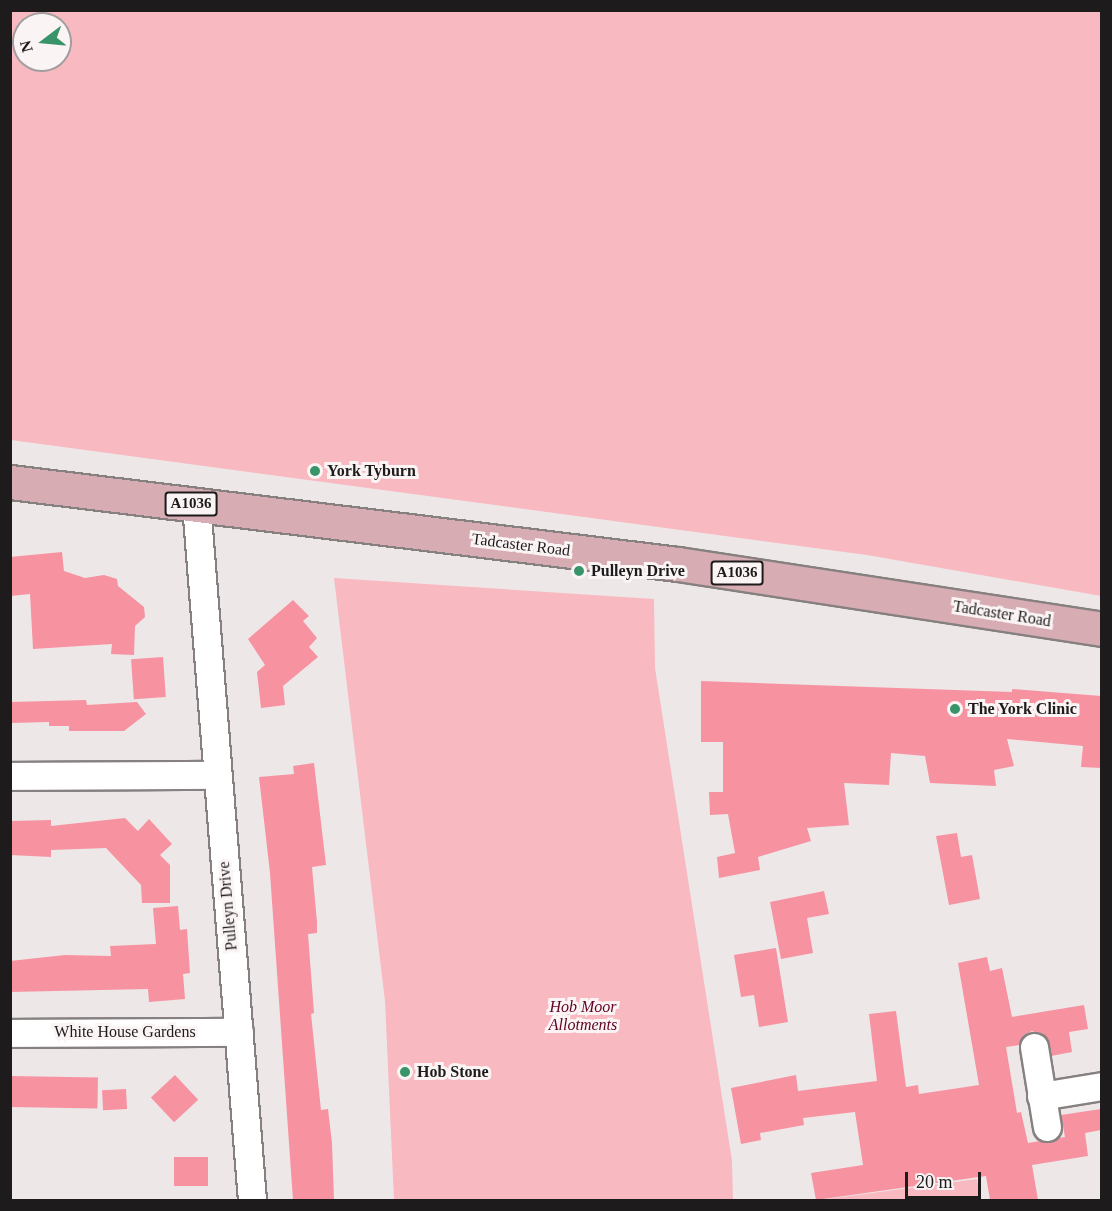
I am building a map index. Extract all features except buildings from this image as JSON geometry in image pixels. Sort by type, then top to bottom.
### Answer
[{"type":"main road","name":"Tadcaster Road","points":[[10,482],[678,564],[1101,629]]},
{"type":"street","name":"Pulleyn Drive","points":[[196,504],[252,1200]]},
{"type":"street","points":[[10,776],[216,775]]},
{"type":"street","name":"White House Gardens","points":[[10,1033],[239,1032]]},
{"type":"street","points":[[1034,1047],[1047,1127]]},
{"type":"street","points":[[1041,1096],[1101,1086]]},
{"type":"green space","points":[[10,11],[1101,11],[1101,596],[867,555],[11,440]]},
{"type":"green space","name":"Hob Moor Allotments","points":[[334,578],[654,599],[655,668],[732,1161],[733,1200],[394,1200],[385,1001]]},
{"type":"green space","points":[[977,1179],[981,1200],[819,1200]]},
{"type":"place","name":"York Tyburn","points":[[315,471]]},
{"type":"place","name":"Pulleyn Drive","points":[[579,571]]},
{"type":"place","name":"The York Clinic","points":[[955,709]]},
{"type":"place","name":"Hob Stone","points":[[405,1072]]}]
